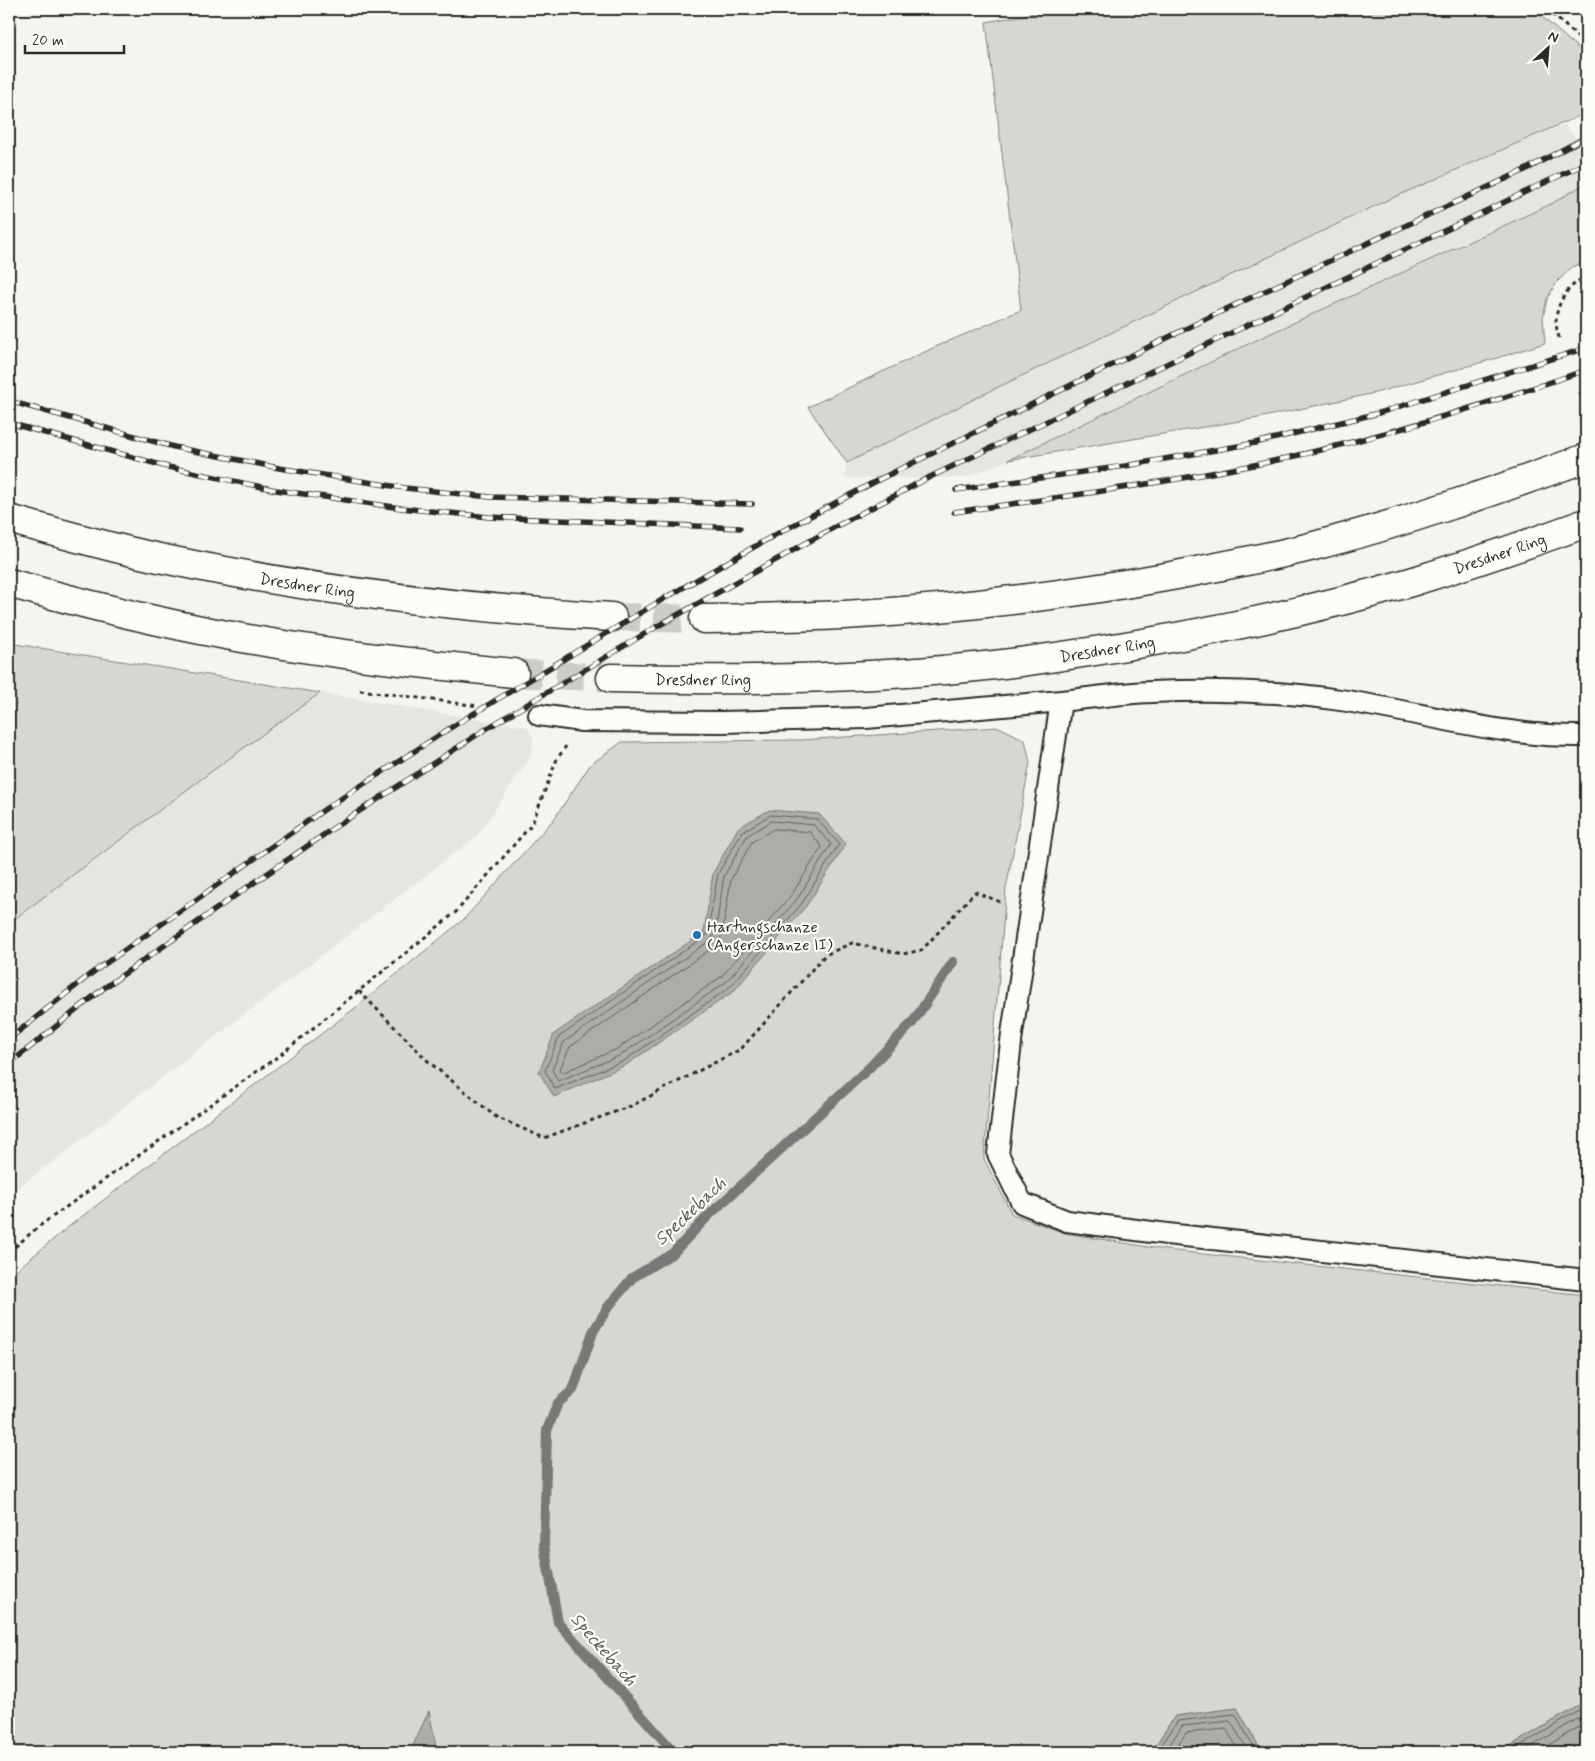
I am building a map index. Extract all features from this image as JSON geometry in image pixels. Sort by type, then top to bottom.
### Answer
[{"type":"main road","points":[[704,619],[845,615],[929,609],[993,603],[1132,583],[1308,547],[1451,504],[1586,459]]},
{"type":"main road","name":"Dresdner Ring","points":[[9,519],[157,558],[278,581],[459,606],[612,618]]},
{"type":"main road","name":"Dresdner Ring","points":[[611,678],[696,680],[837,677],[1009,663],[1102,649],[1211,631],[1328,604],[1412,582],[1586,523]]},
{"type":"main road","points":[[9,583],[76,602],[226,635],[355,656],[514,673]]},
{"type":"lane","points":[[539,714],[582,721],[723,722],[866,718],[1151,692],[1242,690],[1340,700],[1491,728],[1560,736],[1586,736]]},
{"type":"lane","points":[[1061,701],[1012,1034],[998,1154],[1022,1203],[1067,1221],[1586,1280]]},
{"type":"path","points":[[1546,9],[1575,34],[1586,47]]},
{"type":"path","points":[[1559,338],[1556,321],[1560,304],[1568,290],[1578,280],[1586,277]]},
{"type":"path","points":[[1580,392],[1586,408]]},
{"type":"path","points":[[9,1252],[38,1227],[280,1055],[456,912],[532,824],[557,759],[582,721]]},
{"type":"path","points":[[359,991],[429,1062],[496,1117],[544,1138],[631,1106],[740,1049],[825,955],[852,944],[903,954],[922,950],[975,892],[1029,914]]},
{"type":"shaded area","points":[[1057,9],[1533,9],[1586,55],[1586,113],[1381,203],[984,394],[847,463],[808,407],[933,348],[1021,310],[986,22]]},
{"type":"shaded area","points":[[1565,125],[1586,152],[1586,183],[1553,203],[1265,336],[1008,460],[965,478],[845,478],[847,463],[984,394],[1381,203],[1549,130]]},
{"type":"shaded area","points":[[1586,183],[1586,261],[1572,267],[1556,283],[1547,299],[1543,318],[1545,343],[1375,393],[1258,418],[1008,460],[1265,336],[1553,203]]},
{"type":"shaded area","points":[[9,643],[320,693],[212,771],[9,923]]},
{"type":"shaded area","points":[[320,693],[527,727],[533,738],[532,755],[477,836],[9,1195],[9,923],[212,771]]},
{"type":"shaded area","points":[[999,727],[1025,740],[1030,763],[1006,889],[984,1159],[1012,1214],[1065,1233],[1166,1250],[1586,1295],[1586,1692],[1584,1703],[1500,1752],[1262,1752],[1237,1708],[1175,1716],[1151,1752],[437,1752],[429,1711],[410,1752],[9,1752],[9,1276],[67,1228],[359,1005],[464,919],[554,819],[590,765],[622,742],[801,740]]},
{"type":"water","points":[[769,810],[819,814],[846,844],[807,905],[734,991],[626,1065],[554,1097],[539,1072],[554,1034],[704,932],[713,873],[738,828]]},
{"type":"water","points":[[1586,1692],[1586,1752],[1500,1752],[1584,1703]]},
{"type":"water","points":[[1237,1708],[1262,1752],[1151,1752],[1175,1716]]},
{"type":"water","points":[[429,1711],[437,1752],[410,1752]]},
{"type":"waterway","name":"Speckebach","points":[[674,1752],[558,1622],[544,1545],[547,1430],[558,1403],[573,1390],[593,1332],[608,1307],[632,1278],[673,1253],[708,1216],[869,1068],[913,1022],[953,962]]},
{"type":"tunnel","points":[[612,617],[704,619]]},
{"type":"tunnel","points":[[514,673],[611,678]]},
{"type":"railway","points":[[9,1039],[92,973],[325,809],[458,723],[665,598],[773,536],[882,478],[1220,312],[1527,169],[1586,137]]},
{"type":"railway","points":[[9,1064],[104,988],[338,825],[486,729],[656,627],[833,528],[928,478],[1586,163]]},
{"type":"railway","points":[[956,490],[1125,466],[1255,443],[1379,413],[1586,348]]},
{"type":"railway","points":[[954,512],[1145,484],[1301,455],[1424,422],[1586,370]]},
{"type":"railway","points":[[9,401],[174,447],[279,468],[405,488],[490,497],[752,504]]},
{"type":"railway","points":[[9,423],[168,467],[276,490],[401,508],[489,517],[740,528]]},
{"type":"place","name":"Hartungschanze (Angerschanze II)","points":[[697,935]]}]
